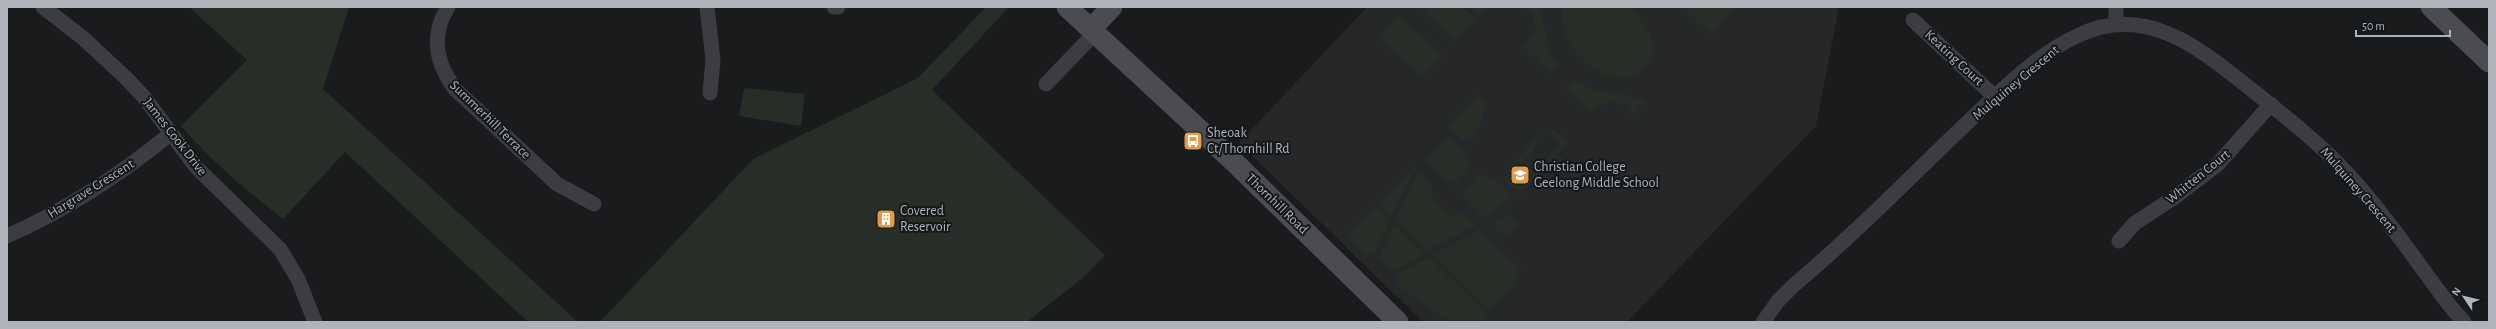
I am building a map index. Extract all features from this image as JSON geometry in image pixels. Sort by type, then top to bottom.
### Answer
[{"type":"street","name":"James Cook Drive","points":[[43,7],[83,38],[115,66],[144,97],[170,134],[208,180],[280,249],[298,279],[315,322]]},
{"type":"street","name":"Summerhill Terrace","points":[[448,7],[439,30],[436,45],[444,73],[455,89],[557,184],[594,204]]},
{"type":"street","points":[[706,7],[713,60],[710,93]]},
{"type":"street","name":"Thornhill Road","points":[[1067,7],[1231,159],[1398,322]]},
{"type":"street","points":[[1046,84],[1112,7]]},
{"type":"street","points":[[2116,7],[2116,24]]},
{"type":"street","points":[[2431,7],[2489,62]]},
{"type":"street","name":"Keating Court","points":[[1913,20],[1995,97]]},
{"type":"street","name":"Mulquiney Crescent","points":[[1763,322],[1778,301],[1794,285],[1995,97],[2058,46],[2079,34],[2116,24],[2143,26],[2172,34],[2194,46],[2271,104],[2321,147],[2347,173],[2376,207],[2450,306],[2464,322]]},
{"type":"street","name":"Whitten Court","points":[[2119,241],[2135,223],[2172,199],[2217,165],[2271,104]]},
{"type":"street","name":"Hargrave Crescent","points":[[7,236],[64,209],[144,156],[170,134]]},
{"type":"shaded area","points":[[189,7],[349,7],[323,89],[578,322],[528,322],[345,152],[283,219],[217,164],[181,126],[247,60]]},
{"type":"shaded area","points":[[986,7],[1009,7],[932,90],[1105,255],[1085,276],[1027,322],[600,322],[753,159],[918,78]]},
{"type":"shaded area","name":"Christian College Geelong Middle School","points":[[1367,7],[1839,7],[1816,126],[1627,322],[1423,322],[1239,143]]},
{"type":"shaded area","points":[[1419,7],[1462,7],[1476,19],[1455,41]]},
{"type":"shaded area","points":[[1468,7],[1488,7],[1479,17]]},
{"type":"shaded area","points":[[1519,7],[1540,7],[1548,45],[1559,65],[1551,74],[1522,47],[1538,25],[1534,22],[1533,13]]},
{"type":"shaded area","points":[[1563,7],[1629,7],[1645,26],[1652,41],[1653,49],[1647,65],[1638,73],[1626,77],[1613,76],[1601,72],[1589,65],[1579,56],[1565,32],[1562,19]]},
{"type":"shaded area","points":[[1682,7],[1735,7],[1711,34]]},
{"type":"shaded area","points":[[1399,16],[1442,56],[1422,77],[1379,37]]},
{"type":"shaded area","points":[[1573,80],[1587,87],[1646,100],[1632,116],[1627,105],[1619,104],[1615,101],[1612,104],[1606,102],[1603,105],[1597,104],[1591,112],[1565,89]]},
{"type":"shaded area","points":[[744,88],[805,94],[801,126],[739,116]]},
{"type":"shaded area","points":[[1478,95],[1487,104],[1477,131],[1471,139],[1468,136],[1464,141],[1448,127]]},
{"type":"shaded area","points":[[1553,129],[1568,142],[1547,164],[1547,157],[1561,143],[1550,132]]},
{"type":"shaded area","points":[[1541,133],[1529,157],[1520,162],[1513,163]]},
{"type":"shaded area","points":[[1448,136],[1467,153],[1469,168],[1452,185],[1426,160]]},
{"type":"shaded area","points":[[1416,166],[1392,216],[1379,204]]},
{"type":"shaded area","points":[[1536,171],[1541,171],[1520,193],[1503,178],[1507,174],[1520,186]]},
{"type":"shaded area","points":[[1419,172],[1432,185],[1431,197],[1451,216],[1462,213],[1475,226],[1428,251],[1396,220]]},
{"type":"shaded area","points":[[1477,175],[1492,177],[1511,194],[1487,220],[1461,194]]},
{"type":"shaded area","points":[[1375,206],[1390,221],[1374,256],[1364,253],[1347,236]]},
{"type":"shaded area","points":[[1510,214],[1519,223],[1508,234],[1504,235],[1494,227],[1493,223]]},
{"type":"shaded area","points":[[1394,224],[1425,254],[1392,271],[1379,258]]},
{"type":"shaded area","points":[[1479,230],[1522,270],[1516,276],[1515,282],[1489,310],[1432,255]]},
{"type":"shaded area","points":[[1428,257],[1486,313],[1482,322],[1448,322],[1398,285],[1395,275]]},
{"type":"place","name":"Sheoak Ct/Thornhill Rd","points":[[1193,141]]},
{"type":"place","name":"Christian College Geelong Middle School","points":[[1520,175]]},
{"type":"place","name":"Covered Reservoir","points":[[886,219]]}]
